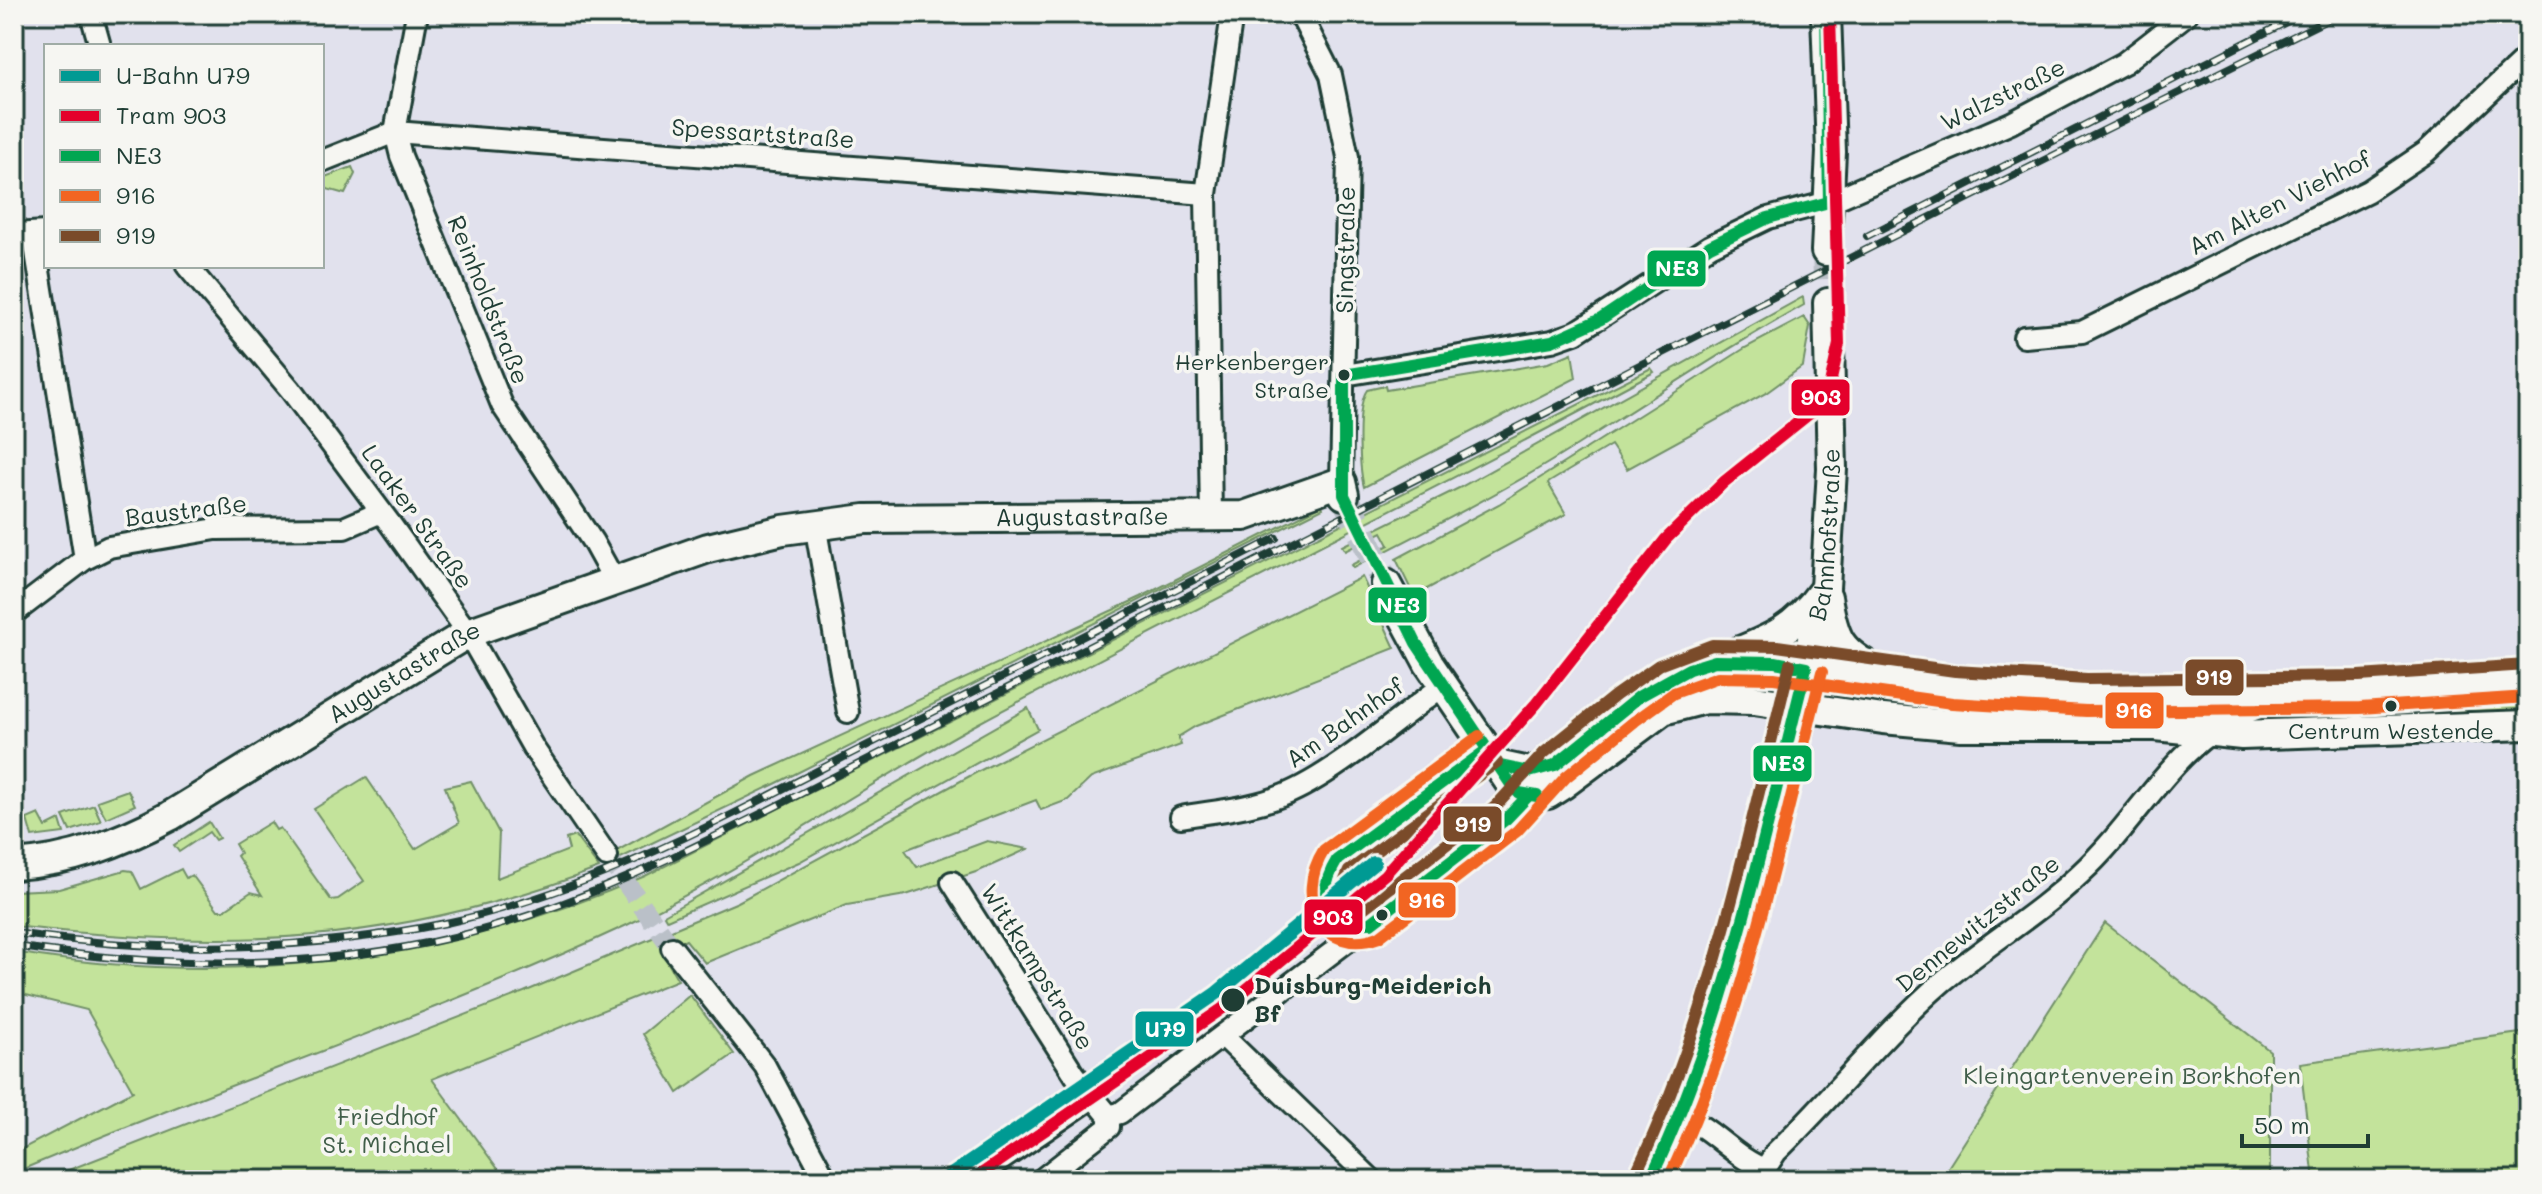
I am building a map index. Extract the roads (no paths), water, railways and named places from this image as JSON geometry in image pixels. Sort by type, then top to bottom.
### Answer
[{"type":"main road","points":[[1808,14],[1826,248]]},
{"type":"main road","points":[[1822,204],[1831,152],[1826,14]]},
{"type":"main road","name":"Bahnhofstraße","points":[[1650,1180],[1681,1116],[1720,1006],[1825,588],[1832,469],[1828,303]]},
{"type":"main road","name":"Augustastraße","points":[[14,865],[76,856],[143,830],[468,633],[720,545],[815,524],[915,516],[1211,517],[1262,511],[1342,488]]},
{"type":"main road","points":[[1386,584],[1443,686],[1512,786],[1528,796],[1548,794],[1651,718],[1674,706],[1719,698],[1961,726],[2095,724],[2182,739],[2209,731],[2290,735],[2528,725]]},
{"type":"main road","points":[[1501,766],[1529,772],[1555,765],[1653,687],[1777,637],[1811,607],[1825,588]]},
{"type":"main road","points":[[1825,588],[1831,619],[1842,649],[1888,677]]},
{"type":"main road","points":[[1715,661],[1775,662],[1953,687],[2087,695],[2360,692],[2528,681]]},
{"type":"street","points":[[91,14],[99,44]]},
{"type":"street","points":[[395,132],[417,14]]},
{"type":"street","points":[[1211,517],[1206,194],[1232,14]]},
{"type":"street","name":"Singstraße","points":[[1300,14],[1331,75],[1348,157],[1342,488]]},
{"type":"street","name":"Walzstraße","points":[[1822,204],[2011,123],[2124,63],[2187,14]]},
{"type":"street","name":"Am Alten Viehhof","points":[[2024,337],[2082,332],[2368,191],[2426,152],[2528,56]]},
{"type":"street","name":"Spessartstraße","points":[[324,160],[395,132],[1206,194]]},
{"type":"street","name":"Reinholdstraße","points":[[395,132],[502,405],[593,542],[614,580]]},
{"type":"street","points":[[1344,375],[1552,341],[1575,333],[1710,246],[1768,218],[1822,204]]},
{"type":"street","points":[[31,233],[85,559]]},
{"type":"street","name":"Laaker Straße","points":[[189,268],[290,389],[468,633],[534,749],[607,856]]},
{"type":"street","name":"Baustraße","points":[[14,613],[85,559],[109,547],[216,529],[344,528],[381,512]]},
{"type":"street","points":[[815,524],[848,712]]},
{"type":"street","name":"Am Bahnhof","points":[[1181,817],[1269,801],[1288,794],[1323,773],[1443,686]]},
{"type":"street","points":[[2209,731],[2248,710],[2360,692]]},
{"type":"street","name":"Dennewitzstraße","points":[[1765,1174],[1776,1152],[1905,1016],[1944,980],[2037,912],[2086,869],[2169,774],[2182,739]]},
{"type":"street","points":[[1041,1180],[1109,1127],[1109,1116],[1120,1113],[1224,1037],[1496,827],[1555,765]]},
{"type":"street","name":"Wittkampstraße","points":[[952,882],[1092,1098],[1109,1116]]},
{"type":"street","points":[[672,948],[765,1066],[826,1180]]},
{"type":"street","points":[[1224,1037],[1372,1180]]},
{"type":"street","points":[[982,1176],[1092,1098]]},
{"type":"street","points":[[1681,1116],[1710,1130],[1765,1174]]},
{"type":"tunnel","points":[[1826,251],[1828,303]]},
{"type":"tunnel","points":[[1344,495],[1386,584]]},
{"type":"tunnel","points":[[607,856],[672,948]]},
{"type":"railway","points":[[1867,236],[2302,14]]},
{"type":"railway","points":[[14,946],[181,962],[293,960],[349,955],[459,936],[504,924],[591,893],[758,815],[1888,239],[2339,14]]},
{"type":"railway","points":[[14,933],[122,944],[285,944],[393,933],[499,910],[552,893],[654,852],[1276,538]]},
{"type":"metro line","name":"U79","points":[[944,1180],[1217,993],[1374,863]]},
{"type":"tram line","name":"903","points":[[972,1180],[1226,1006],[1385,874],[1536,704],[1666,539],[1724,482],[1810,413],[1830,384],[1839,344],[1830,14]]},
{"type":"place","name":"Herkenberger Straße","points":[[1344,375]]},
{"type":"place","name":"Centrum Westende","points":[[2391,706]]},
{"type":"place","name":"Duisburg-Meiderich Bf","points":[[1233,1000]]},
{"type":"park label","name":"Kleingartenverein Borkhofen","points":[[2132,1076]]},
{"type":"park label","name":"Friedhof St. Michael","points":[[387,1131]]}]
